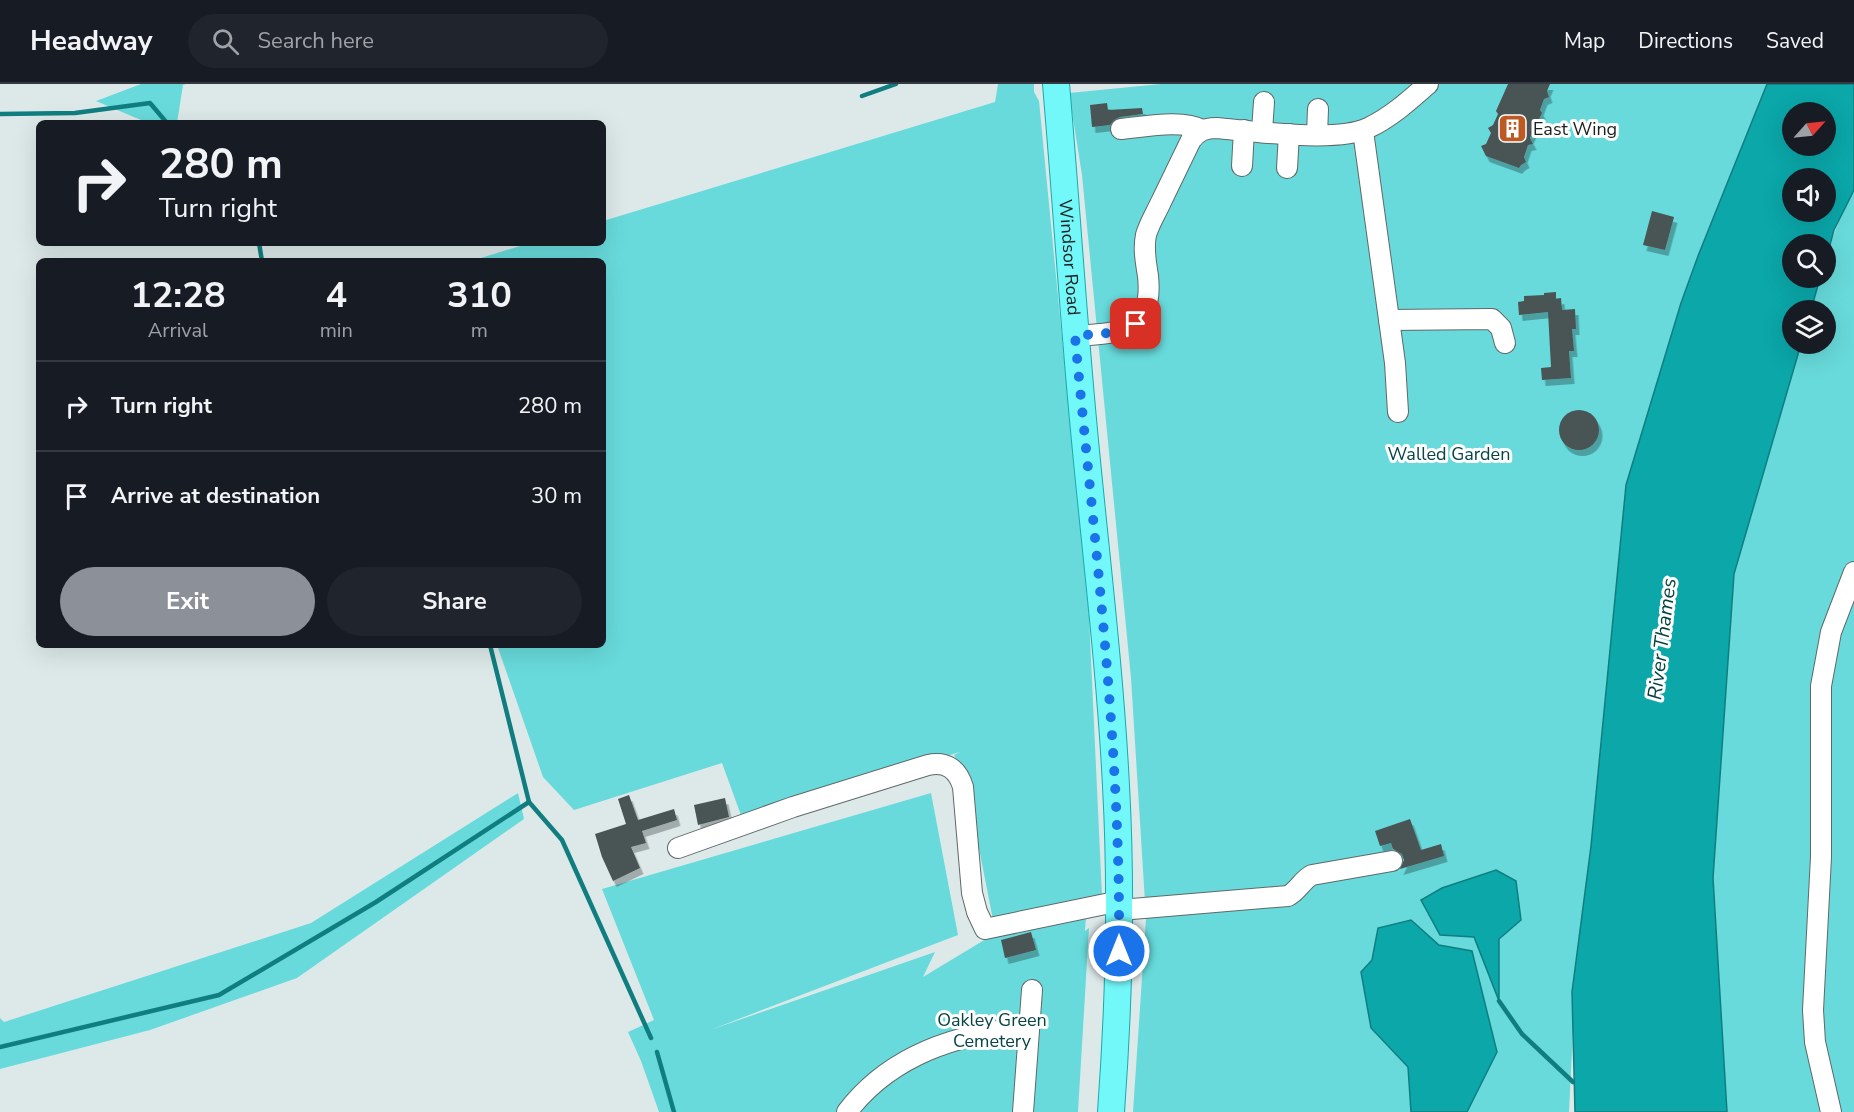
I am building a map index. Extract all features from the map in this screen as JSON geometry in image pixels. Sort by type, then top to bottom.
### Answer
[{"type":"main road","name":"Windsor Road","points":[[1056,84],[1075,336],[1111,711],[1116,788],[1120,905],[1118,1009],[1111,1112]]},
{"type":"lane","points":[[1056,84],[1062,84]]},
{"type":"lane","points":[[1075,336],[1108,334],[1125,330],[1136,324],[1144,314],[1149,292],[1144,249],[1147,232],[1191,140],[1202,130],[1216,128],[1289,134],[1347,134],[1363,130],[1387,117],[1428,84]]},
{"type":"lane","points":[[1242,165],[1264,102]]},
{"type":"lane","points":[[1317,135],[1318,109]]},
{"type":"lane","points":[[1121,129],[1176,125],[1194,126],[1202,130]]},
{"type":"lane","points":[[1363,130],[1382,257],[1395,363],[1398,412]]},
{"type":"lane","points":[[1287,168],[1289,134]]},
{"type":"lane","points":[[1389,320],[1486,318],[1496,322],[1501,328],[1505,343]]},
{"type":"lane","points":[[1832,1112],[1815,1042],[1813,1010],[1821,857],[1821,686],[1831,632],[1854,572]]},
{"type":"lane","points":[[678,848],[818,799],[928,765],[940,764],[956,771],[963,787],[972,893],[985,929],[1120,905],[1288,897],[1312,875],[1392,861]]},
{"type":"lane","points":[[1023,1112],[1032,990]]},
{"type":"lane","points":[[847,1112],[878,1079],[919,1053],[941,1044],[981,1033],[1029,1027]]},
{"type":"green space","points":[[141,84],[186,84],[183,85],[177,120],[141,120],[96,101]]},
{"type":"green space","points":[[998,84],[1034,84],[1034,92],[1039,101],[1089,616],[1102,896],[993,920],[965,777],[954,755],[960,752],[742,818],[722,763],[574,810],[543,777],[498,648],[606,648],[606,258],[481,258],[520,246],[606,246],[606,220],[995,102]]},
{"type":"green space","name":"Walled Garden","points":[[1161,84],[1767,84],[1681,303],[1626,485],[1591,846],[1576,968],[1569,1112],[1133,1112],[1146,918],[1131,678],[1082,175],[1069,93]]},
{"type":"green space","points":[[1854,190],[1854,1112],[1727,1112],[1713,878],[1734,574],[1798,354],[1836,354],[1836,300],[1814,300],[1817,288],[1836,288],[1834,234]]},
{"type":"green space","points":[[518,793],[524,819],[297,978],[150,1030],[0,1069],[0,1018],[4,1022],[311,923]]},
{"type":"green space","name":"Oakley Green Cemetery","points":[[931,793],[958,935],[710,1030],[935,952],[923,977],[986,939],[1086,917],[1085,931],[1089,928],[1078,1112],[659,1112],[628,1032],[654,1020],[602,889]]},
{"type":"water","name":"River Thames","points":[[1767,84],[1854,84],[1854,190],[1833,234],[1782,234],[1782,288],[1817,288],[1814,300],[1782,300],[1782,354],[1798,354],[1734,574],[1713,878],[1727,1112],[1575,1112],[1572,992],[1591,846],[1626,485],[1681,303]]},
{"type":"water","points":[[1496,870],[1516,881],[1521,920],[1499,939],[1499,1001],[1474,937],[1440,935],[1421,900],[1442,888]]},
{"type":"water","points":[[1411,920],[1439,945],[1472,951],[1497,1052],[1467,1112],[1411,1112],[1408,1067],[1371,1028],[1361,972],[1372,960],[1378,928]]},
{"type":"building","name":"East Wing","points":[[1508,84],[1550,84],[1547,91],[1549,97],[1544,99],[1540,110],[1542,113],[1530,138],[1533,144],[1528,145],[1524,157],[1526,162],[1519,168],[1486,156],[1481,146],[1486,144],[1491,133],[1488,128],[1493,125],[1498,114],[1496,111]]},
{"type":"building","points":[[1107,103],[1108,110],[1142,108],[1143,114],[1120,117],[1110,125],[1092,127],[1090,105]]},
{"type":"building","points":[[1652,211],[1674,217],[1665,250],[1643,245]]},
{"type":"building","points":[[1556,292],[1556,299],[1561,298],[1562,310],[1575,309],[1576,329],[1572,329],[1574,351],[1569,351],[1571,378],[1542,380],[1541,368],[1551,367],[1548,312],[1519,315],[1518,302],[1524,301],[1524,296]]},
{"type":"building","points":[[1579,410],[1587,411],[1593,416],[1598,422],[1598,438],[1593,444],[1587,449],[1579,450],[1571,449],[1565,444],[1560,438],[1559,430],[1560,422],[1565,416],[1571,411]]},
{"type":"building","points":[[629,795],[638,820],[674,809],[677,820],[642,831],[646,843],[631,847],[640,868],[613,881],[595,834],[626,824],[618,799]]},
{"type":"building","points":[[725,798],[729,817],[698,825],[694,805]]},
{"type":"building","points":[[1410,819],[1421,850],[1441,844],[1444,856],[1400,869],[1404,860],[1402,854],[1393,849],[1391,843],[1380,846],[1375,831]]},
{"type":"building","points":[[1031,932],[1036,950],[1005,958],[1001,940]]},
{"type":"waterway","points":[[862,96],[896,84]]},
{"type":"waterway","points":[[0,114],[75,113],[150,103],[164,120]]},
{"type":"waterway","points":[[260,246],[262,258]]},
{"type":"waterway","points":[[491,648],[529,802]]},
{"type":"waterway","points":[[0,1047],[219,995],[376,902],[529,802],[562,840],[651,1038]]},
{"type":"waterway","points":[[1499,1001],[1522,1034],[1573,1082]]},
{"type":"waterway","points":[[657,1052],[674,1112]]},
{"type":"place","name":"East Wing","points":[[1512,129]]},
{"type":"route","points":[[1119,951],[1120,901],[1114,750],[1075,336],[1119,332],[1136,324]]}]
